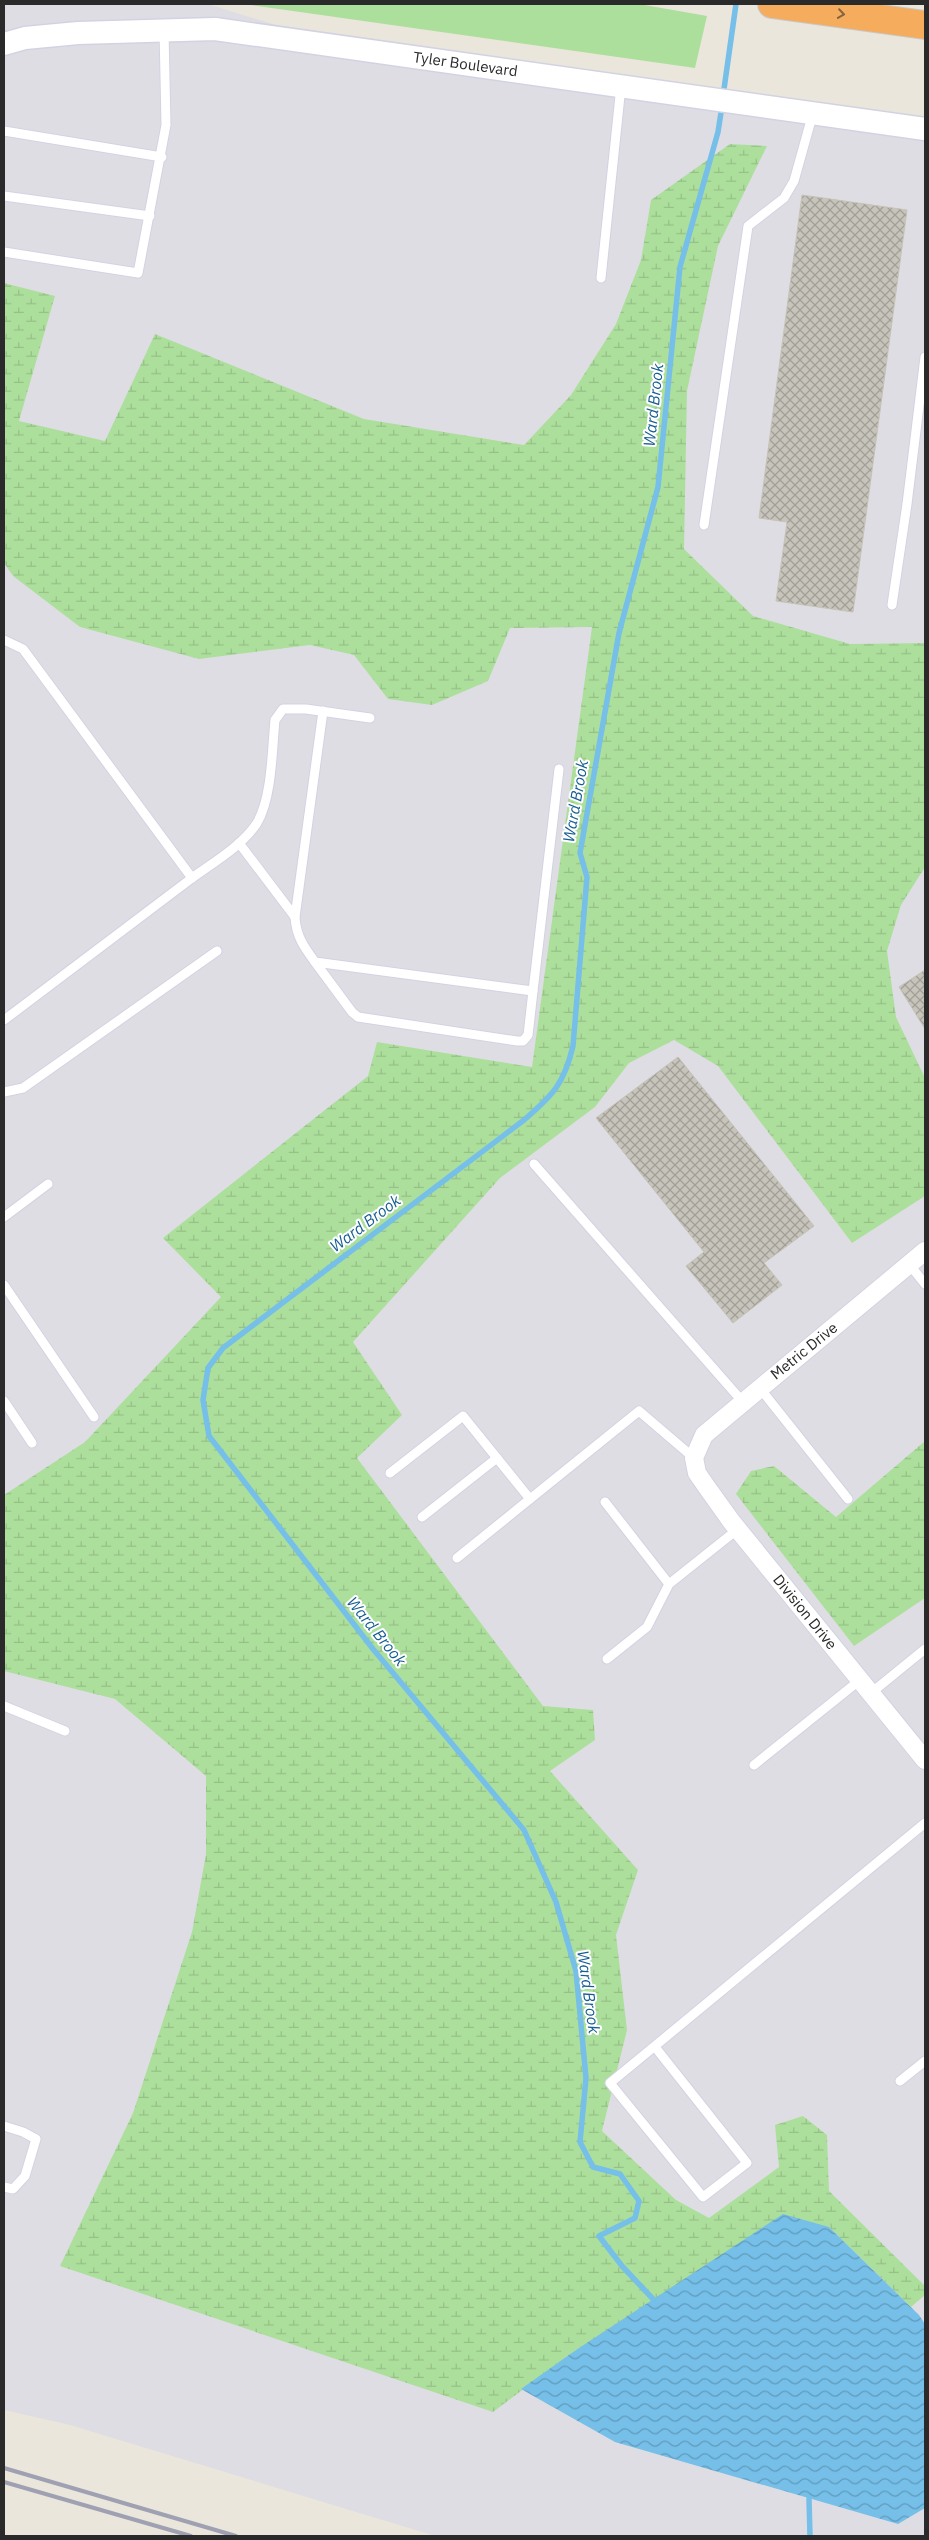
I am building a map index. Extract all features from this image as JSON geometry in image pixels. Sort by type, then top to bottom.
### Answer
[{"type":"highway","points":[[782,6],[925,26]]},
{"type":"street","name":"Tyler Boulevard","points":[[4,44],[25,38],[78,33],[215,29],[925,129]]},
{"type":"street","name":"Metric Drive","points":[[694,1458],[704,1435],[759,1387],[925,1251]]},
{"type":"street","name":"Division Drive","points":[[694,1458],[697,1472],[738,1529],[925,1760]]},
{"type":"lane","points":[[4,252],[138,273],[162,157],[166,125],[164,30]]},
{"type":"lane","points":[[601,278],[621,86]]},
{"type":"lane","points":[[704,524],[748,226],[784,198],[794,181],[813,113]]},
{"type":"lane","points":[[4,131],[162,157]]},
{"type":"lane","points":[[4,196],[150,216]]},
{"type":"lane","points":[[892,605],[907,504],[925,357]]},
{"type":"lane","points":[[4,640],[23,649],[192,878]]},
{"type":"lane","points":[[4,1020],[239,843],[256,824],[265,806],[275,720],[283,709],[323,711],[370,718]]},
{"type":"lane","points":[[323,711],[295,917],[296,931],[302,946],[352,1012],[358,1017],[518,1041],[523,1041],[528,1035],[559,769]]},
{"type":"lane","points":[[239,843],[295,917]]},
{"type":"lane","points":[[4,1092],[23,1088],[217,951]]},
{"type":"lane","points":[[315,962],[533,992]]},
{"type":"lane","points":[[534,1164],[742,1402]]},
{"type":"lane","points":[[4,1217],[48,1184]]},
{"type":"lane","points":[[909,1264],[925,1284]]},
{"type":"lane","points":[[4,1285],[94,1417]]},
{"type":"lane","points":[[759,1387],[848,1499]]},
{"type":"lane","points":[[4,1401],[32,1443]]},
{"type":"lane","points":[[457,1558],[639,1411],[694,1458]]},
{"type":"lane","points":[[390,1473],[463,1416],[530,1499]]},
{"type":"lane","points":[[422,1517],[497,1458]]},
{"type":"lane","points":[[605,1502],[669,1584]]},
{"type":"lane","points":[[607,1659],[647,1627],[669,1584],[738,1529]]},
{"type":"lane","points":[[754,1765],[866,1687],[925,1649]]},
{"type":"lane","points":[[4,1706],[65,1732]]},
{"type":"lane","points":[[655,2047],[747,2163],[703,2197],[610,2083],[925,1823]]},
{"type":"lane","points":[[900,2081],[925,2061]]},
{"type":"lane","points":[[4,2126],[23,2132],[36,2139],[26,2176],[13,2189],[4,2187]]},
{"type":"shaded area","points":[[4,4],[208,4],[411,67],[925,139],[925,2536],[435,2536],[70,2425],[4,2410]]},
{"type":"green space","points":[[244,4],[639,4],[707,16],[695,68]]},
{"type":"green space","points":[[730,144],[767,146],[718,246],[687,391],[684,549],[753,616],[850,644],[925,643],[925,867],[901,905],[887,951],[896,1017],[925,1078],[925,1196],[852,1243],[718,1066],[674,1040],[629,1063],[595,1107],[500,1178],[353,1342],[402,1415],[357,1458],[543,1706],[593,1710],[595,1740],[550,1771],[638,1870],[616,1935],[627,2030],[602,2131],[676,2200],[709,2218],[779,2167],[775,2125],[803,2116],[827,2135],[829,2191],[925,2286],[925,2295],[911,2307],[829,2227],[576,2350],[493,2412],[60,2266],[133,2113],[192,1932],[206,1854],[206,1776],[115,1699],[4,1671],[4,1495],[85,1442],[221,1297],[163,1238],[368,1076],[377,1042],[532,1067],[592,627],[510,628],[488,681],[432,705],[388,699],[354,655],[310,645],[199,659],[80,627],[13,576],[4,563],[4,283],[55,296],[19,421],[105,441],[155,334],[364,419],[524,445],[571,395],[616,324],[641,260],[651,200]]},
{"type":"green space","points":[[925,1441],[925,1598],[854,1646],[736,1494],[751,1471],[774,1466],[836,1517]]},
{"type":"water","points":[[783,2214],[829,2227],[919,2315],[925,2324],[925,2508],[898,2524],[615,2442],[521,2389],[576,2350]]},
{"type":"building","points":[[802,195],[907,210],[853,612],[776,601],[787,522],[759,518]]},
{"type":"building","points":[[925,970],[925,1029],[899,987]]},
{"type":"building","points":[[678,1057],[814,1226],[764,1263],[782,1285],[733,1323],[686,1266],[704,1252],[596,1118]]},
{"type":"waterway","name":"Ward Brook","points":[[723,96],[736,4]]},
{"type":"waterway","name":"Ward Brook","points":[[653,2299],[622,2266],[599,2236],[635,2218],[639,2201],[620,2174],[593,2167],[580,2142],[586,2078],[576,1971],[556,1902],[524,1830],[373,1649],[209,1436],[203,1400],[208,1368],[223,1348],[524,1120],[550,1096],[566,1070],[573,1046],[587,877],[580,853],[619,633],[658,487],[680,267],[718,132],[722,106]]},
{"type":"waterway","points":[[809,2499],[810,2536]]},
{"type":"railway","points":[[4,2468],[236,2536]]},
{"type":"railway","points":[[4,2482],[191,2536]]}]
